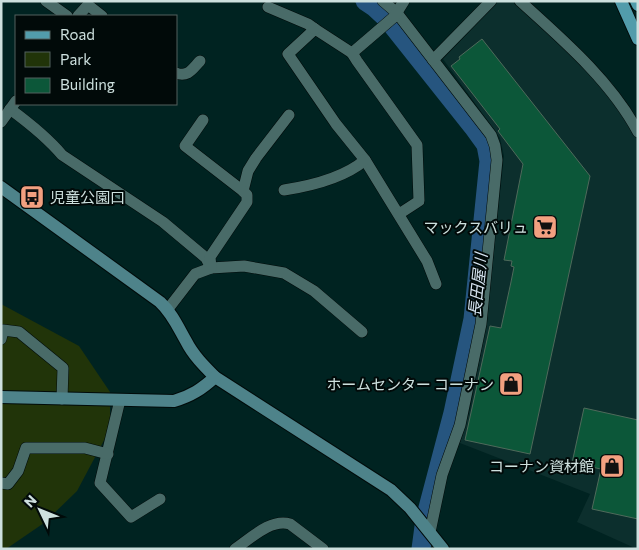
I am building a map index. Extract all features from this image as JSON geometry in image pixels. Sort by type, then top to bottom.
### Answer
[{"type":"main road","points":[[621,1],[638,39]]},
{"type":"main road","points":[[636,1],[638,5]]},
{"type":"street","points":[[46,1],[66,15]]},
{"type":"street","points":[[383,1],[392,18],[433,60],[491,135],[497,160],[481,324],[460,425],[442,475],[430,532]]},
{"type":"street","points":[[352,53],[392,18],[404,1]]},
{"type":"street","points":[[433,60],[491,1]]},
{"type":"street","points":[[520,1],[592,70],[615,95],[638,132]]},
{"type":"street","points":[[79,15],[88,5],[101,15]]},
{"type":"street","points":[[268,7],[308,24],[352,53],[416,145],[419,201],[399,214]]},
{"type":"street","points":[[315,29],[288,54],[336,124],[365,160],[427,261],[436,284]]},
{"type":"street","points":[[178,74],[188,74],[200,60]]},
{"type":"street","points":[[1,122],[13,105],[62,155],[163,222],[206,258],[211,268]]},
{"type":"street","points":[[243,191],[248,171],[289,116]]},
{"type":"street","points":[[203,120],[185,146],[247,195],[247,202],[210,257],[211,268]]},
{"type":"street","points":[[284,190],[309,186],[356,167],[365,160]]},
{"type":"street","points":[[1,186],[149,293],[168,309],[194,354],[215,377],[385,486],[417,516],[443,549]]},
{"type":"street","points":[[168,309],[195,274],[211,268],[244,266],[284,273],[314,291],[362,332]]},
{"type":"street","points":[[1,339],[4,330],[19,332],[64,368],[62,399]]},
{"type":"street","points":[[1,397],[174,401],[186,398],[200,390],[215,377]]},
{"type":"street","points":[[120,400],[100,483],[131,517],[160,499]]},
{"type":"street","points":[[1,483],[8,484],[18,471],[26,448],[85,448],[108,454]]},
{"type":"street","points":[[235,549],[264,530],[283,522],[290,524],[323,549]]},
{"type":"shaded area","points":[[498,1],[527,1],[613,84],[638,125],[637,549],[577,522],[590,494],[460,443],[470,410],[486,325],[504,156],[500,138],[443,59]]},
{"type":"green space","points":[[1,304],[79,346],[110,392],[110,429],[77,491],[44,523],[6,549],[1,549]]},
{"type":"building","points":[[482,39],[590,176],[530,454],[465,440],[490,326],[501,328],[511,282],[514,267],[511,266],[512,261],[504,260],[523,164],[498,131],[500,129],[451,66],[460,59],[459,57]]},
{"type":"building","name":"コーナン資材館","points":[[584,408],[638,420],[638,519],[592,509],[601,469],[572,463]]},
{"type":"waterway","name":"長田屋川","points":[[365,1],[388,20],[473,127],[486,145],[489,161],[473,319],[453,413],[425,519],[421,549]]},
{"type":"place","name":"児童公園口","points":[[32,197]]},
{"type":"place","name":"マックスバリュ","points":[[545,227]]},
{"type":"place","name":"ホームセンター コーナン","points":[[511,384]]},
{"type":"place","name":"コーナン資材館","points":[[612,466]]}]
